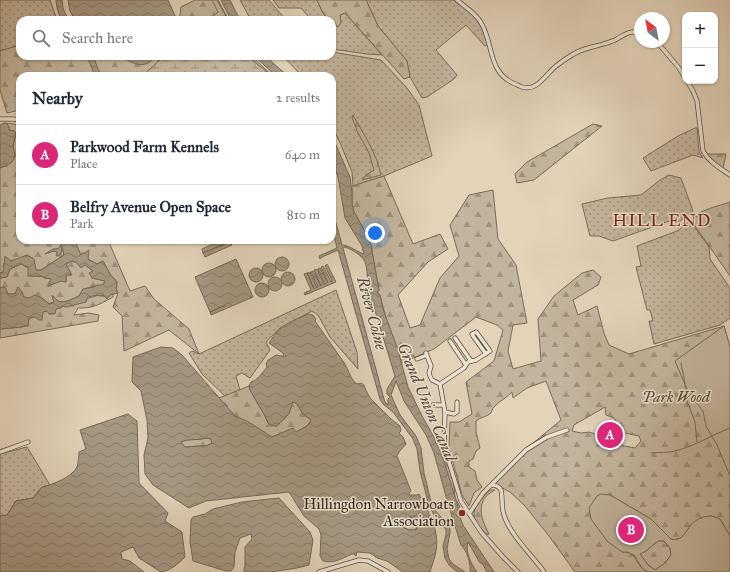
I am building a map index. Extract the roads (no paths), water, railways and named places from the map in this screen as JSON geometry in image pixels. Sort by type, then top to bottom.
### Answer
[{"type":"street","points":[[457,0],[480,20],[486,32],[491,55],[496,67],[506,80],[523,88],[535,86],[545,78],[555,66],[566,59],[584,50],[634,31]]},
{"type":"street","points":[[662,48],[682,73]]},
{"type":"street","points":[[689,84],[697,101],[703,151],[712,162],[730,175]]},
{"type":"street","points":[[0,119],[16,119]]},
{"type":"street","points":[[440,384],[464,368],[471,361],[476,360],[487,353],[490,350],[477,333],[474,332],[472,334],[473,336],[487,353]]},
{"type":"street","points":[[455,338],[471,361]]},
{"type":"street","points":[[450,341],[466,365]]},
{"type":"street","points":[[417,359],[427,354],[431,366],[429,373],[430,376],[432,380],[440,384]]},
{"type":"street","points":[[440,384],[445,412],[444,446],[461,501],[481,532],[518,572]]},
{"type":"street","points":[[445,412],[454,414],[457,412],[457,402]]},
{"type":"street","points":[[433,405],[444,405]]},
{"type":"street","points":[[469,514],[483,492],[526,450],[547,437],[567,430]]},
{"type":"street","points":[[0,452],[28,442]]},
{"type":"street","points":[[491,485],[496,485],[502,490],[504,515],[512,532],[544,572]]},
{"type":"street","points":[[319,572],[359,560],[368,561],[388,572]]},
{"type":"water","points":[[56,0],[62,0],[66,16],[60,16]]},
{"type":"water","points":[[68,0],[168,0],[175,16],[73,16],[70,11]]},
{"type":"water","points":[[221,0],[230,0],[238,16],[229,16]]},
{"type":"water","points":[[89,60],[95,60],[99,72],[93,72]]},
{"type":"water","points":[[127,60],[152,60],[147,64],[142,65]]},
{"type":"water","points":[[258,60],[270,60],[283,72],[272,72]]},
{"type":"water","points":[[6,123],[9,127],[9,130],[16,133],[13,145],[15,155],[12,162],[0,168],[0,125]]},
{"type":"water","points":[[336,145],[350,177],[354,212],[371,245],[379,291],[377,292],[380,295],[383,309],[397,347],[408,387],[442,455],[463,525],[494,572],[487,572],[468,542],[467,550],[469,558],[477,572],[470,572],[468,557],[461,545],[434,453],[426,435],[404,401],[396,381],[391,395],[400,415],[416,436],[421,448],[424,473],[432,506],[450,529],[447,549],[449,559],[453,564],[465,572],[458,572],[455,570],[449,565],[445,558],[443,546],[446,530],[434,515],[428,502],[420,471],[417,449],[413,439],[393,412],[383,404],[380,399],[338,250],[320,259],[319,256],[337,248],[336,223],[342,245],[364,254],[362,246],[345,218],[336,171]],"holes":[[[343,248],[348,248],[358,254],[365,262],[367,268],[369,291],[395,376],[387,389],[387,394],[390,397],[388,399],[388,405],[384,399]]]},
{"type":"water","points":[[62,244],[76,244],[81,255],[89,250],[88,259],[97,264],[103,261],[110,274],[117,282],[116,289],[118,293],[110,295],[107,299],[103,295],[88,297],[86,302],[66,307],[62,306],[61,308],[56,309],[55,314],[49,314],[47,311],[43,312],[42,320],[35,317],[29,318],[28,325],[0,329],[0,288],[5,287],[8,294],[15,294],[18,287],[24,297],[29,298],[35,295],[42,298],[49,304],[54,302],[52,295],[58,301],[68,301],[79,296],[83,289],[103,285],[105,281],[92,278],[89,273],[93,271],[85,265],[81,268],[76,262],[72,261],[66,264],[72,275],[66,275],[66,282],[61,281],[48,286],[51,279],[41,276],[28,276],[28,268],[21,264],[10,269],[7,277],[0,278],[0,273],[3,272],[5,256],[11,261],[27,255],[34,259],[36,270],[41,270],[64,255],[62,247],[61,254],[56,256],[57,252],[54,251],[45,254],[53,249],[58,249]]},
{"type":"water","points":[[213,244],[223,244],[203,253],[202,249]]},
{"type":"water","points":[[225,244],[232,245],[205,257],[203,253]]},
{"type":"water","points":[[282,257],[287,259],[289,264],[287,269],[282,271],[277,269],[275,264],[277,259]]},
{"type":"water","points":[[236,259],[253,297],[211,315],[195,277]]},
{"type":"water","points":[[269,263],[274,265],[276,270],[274,275],[269,277],[264,275],[262,270],[264,265]]},
{"type":"water","points":[[327,264],[336,282],[305,295],[304,293],[311,290],[304,274],[310,272],[317,288],[318,287],[311,272],[313,271],[321,286],[314,270],[317,269],[324,285],[325,284],[318,269],[320,268],[328,283],[321,267],[323,266],[331,282],[332,281],[325,266]]},
{"type":"water","points":[[256,268],[261,270],[263,275],[261,280],[256,282],[251,280],[249,275],[251,270]]},
{"type":"water","points":[[288,272],[293,274],[295,279],[293,284],[288,286],[283,284],[281,279],[283,274]]},
{"type":"water","points":[[275,277],[280,279],[282,284],[280,289],[275,291],[270,289],[268,284],[270,279]]},
{"type":"water","points":[[262,283],[267,285],[269,290],[267,295],[262,297],[257,295],[255,290],[257,285]]},
{"type":"water","points":[[309,314],[313,315],[316,319],[315,321],[345,364],[354,382],[364,385],[372,400],[400,426],[401,431],[399,433],[403,437],[406,444],[397,456],[411,491],[409,493],[410,495],[419,494],[435,528],[437,543],[430,572],[403,572],[387,561],[377,558],[370,553],[357,552],[356,556],[352,554],[335,561],[323,561],[320,556],[321,535],[319,529],[304,516],[289,492],[206,501],[189,508],[153,485],[145,474],[144,455],[148,438],[147,420],[141,391],[132,382],[133,357],[161,347],[173,348],[182,355],[235,416],[247,421],[272,437],[293,428],[296,432],[307,426],[311,420],[303,414],[296,403],[293,402],[289,414],[277,426],[273,426],[268,423],[249,386],[251,382],[258,378],[267,367],[266,364],[268,360],[276,355],[284,356],[283,353],[269,343],[277,332],[286,324]],"holes":[[[206,438],[211,439],[212,443],[206,446],[185,447],[181,442]],[[415,516],[414,522],[417,527],[416,530],[409,530],[402,527],[402,521]]]},
{"type":"water","points":[[128,414],[137,421],[139,483],[168,513],[165,521],[182,532],[185,557],[171,569],[161,572],[139,558],[133,547],[121,552],[122,559],[130,561],[144,572],[0,572],[0,516],[7,515],[16,501],[33,498],[42,487],[61,480],[74,471],[77,467],[79,452],[86,449],[80,430]]},
{"type":"water","points":[[279,498],[310,532],[313,540],[309,565],[271,572],[244,572],[245,547],[252,539],[251,534],[240,538],[235,552],[234,567],[231,571],[226,571],[193,561],[190,542],[191,520],[193,517],[205,514],[213,509],[242,502]]},
{"type":"waterway","points":[[217,0],[226,16]]},
{"type":"waterway","points":[[252,60],[267,72]]},
{"type":"waterway","points":[[681,363],[686,388],[686,398],[695,422],[697,442]]},
{"type":"waterway","points":[[651,453],[669,452],[682,449],[730,428]]},
{"type":"place","name":"Parkwood Farm Kennels","points":[[610,435]]},
{"type":"place","name":"Hillingdon Narrowboats Association","points":[[462,513]]},
{"type":"place","name":"Belfry Avenue Open Space","points":[[631,530]]},
{"type":"district","name":"HILL END","points":[[662,220]]},
{"type":"water label","name":"River Colne","points":[[372,313]]},
{"type":"water label","name":"Grand Union Canal","points":[[427,402]]},
{"type":"park label","name":"Park Wood","points":[[676,397]]}]
